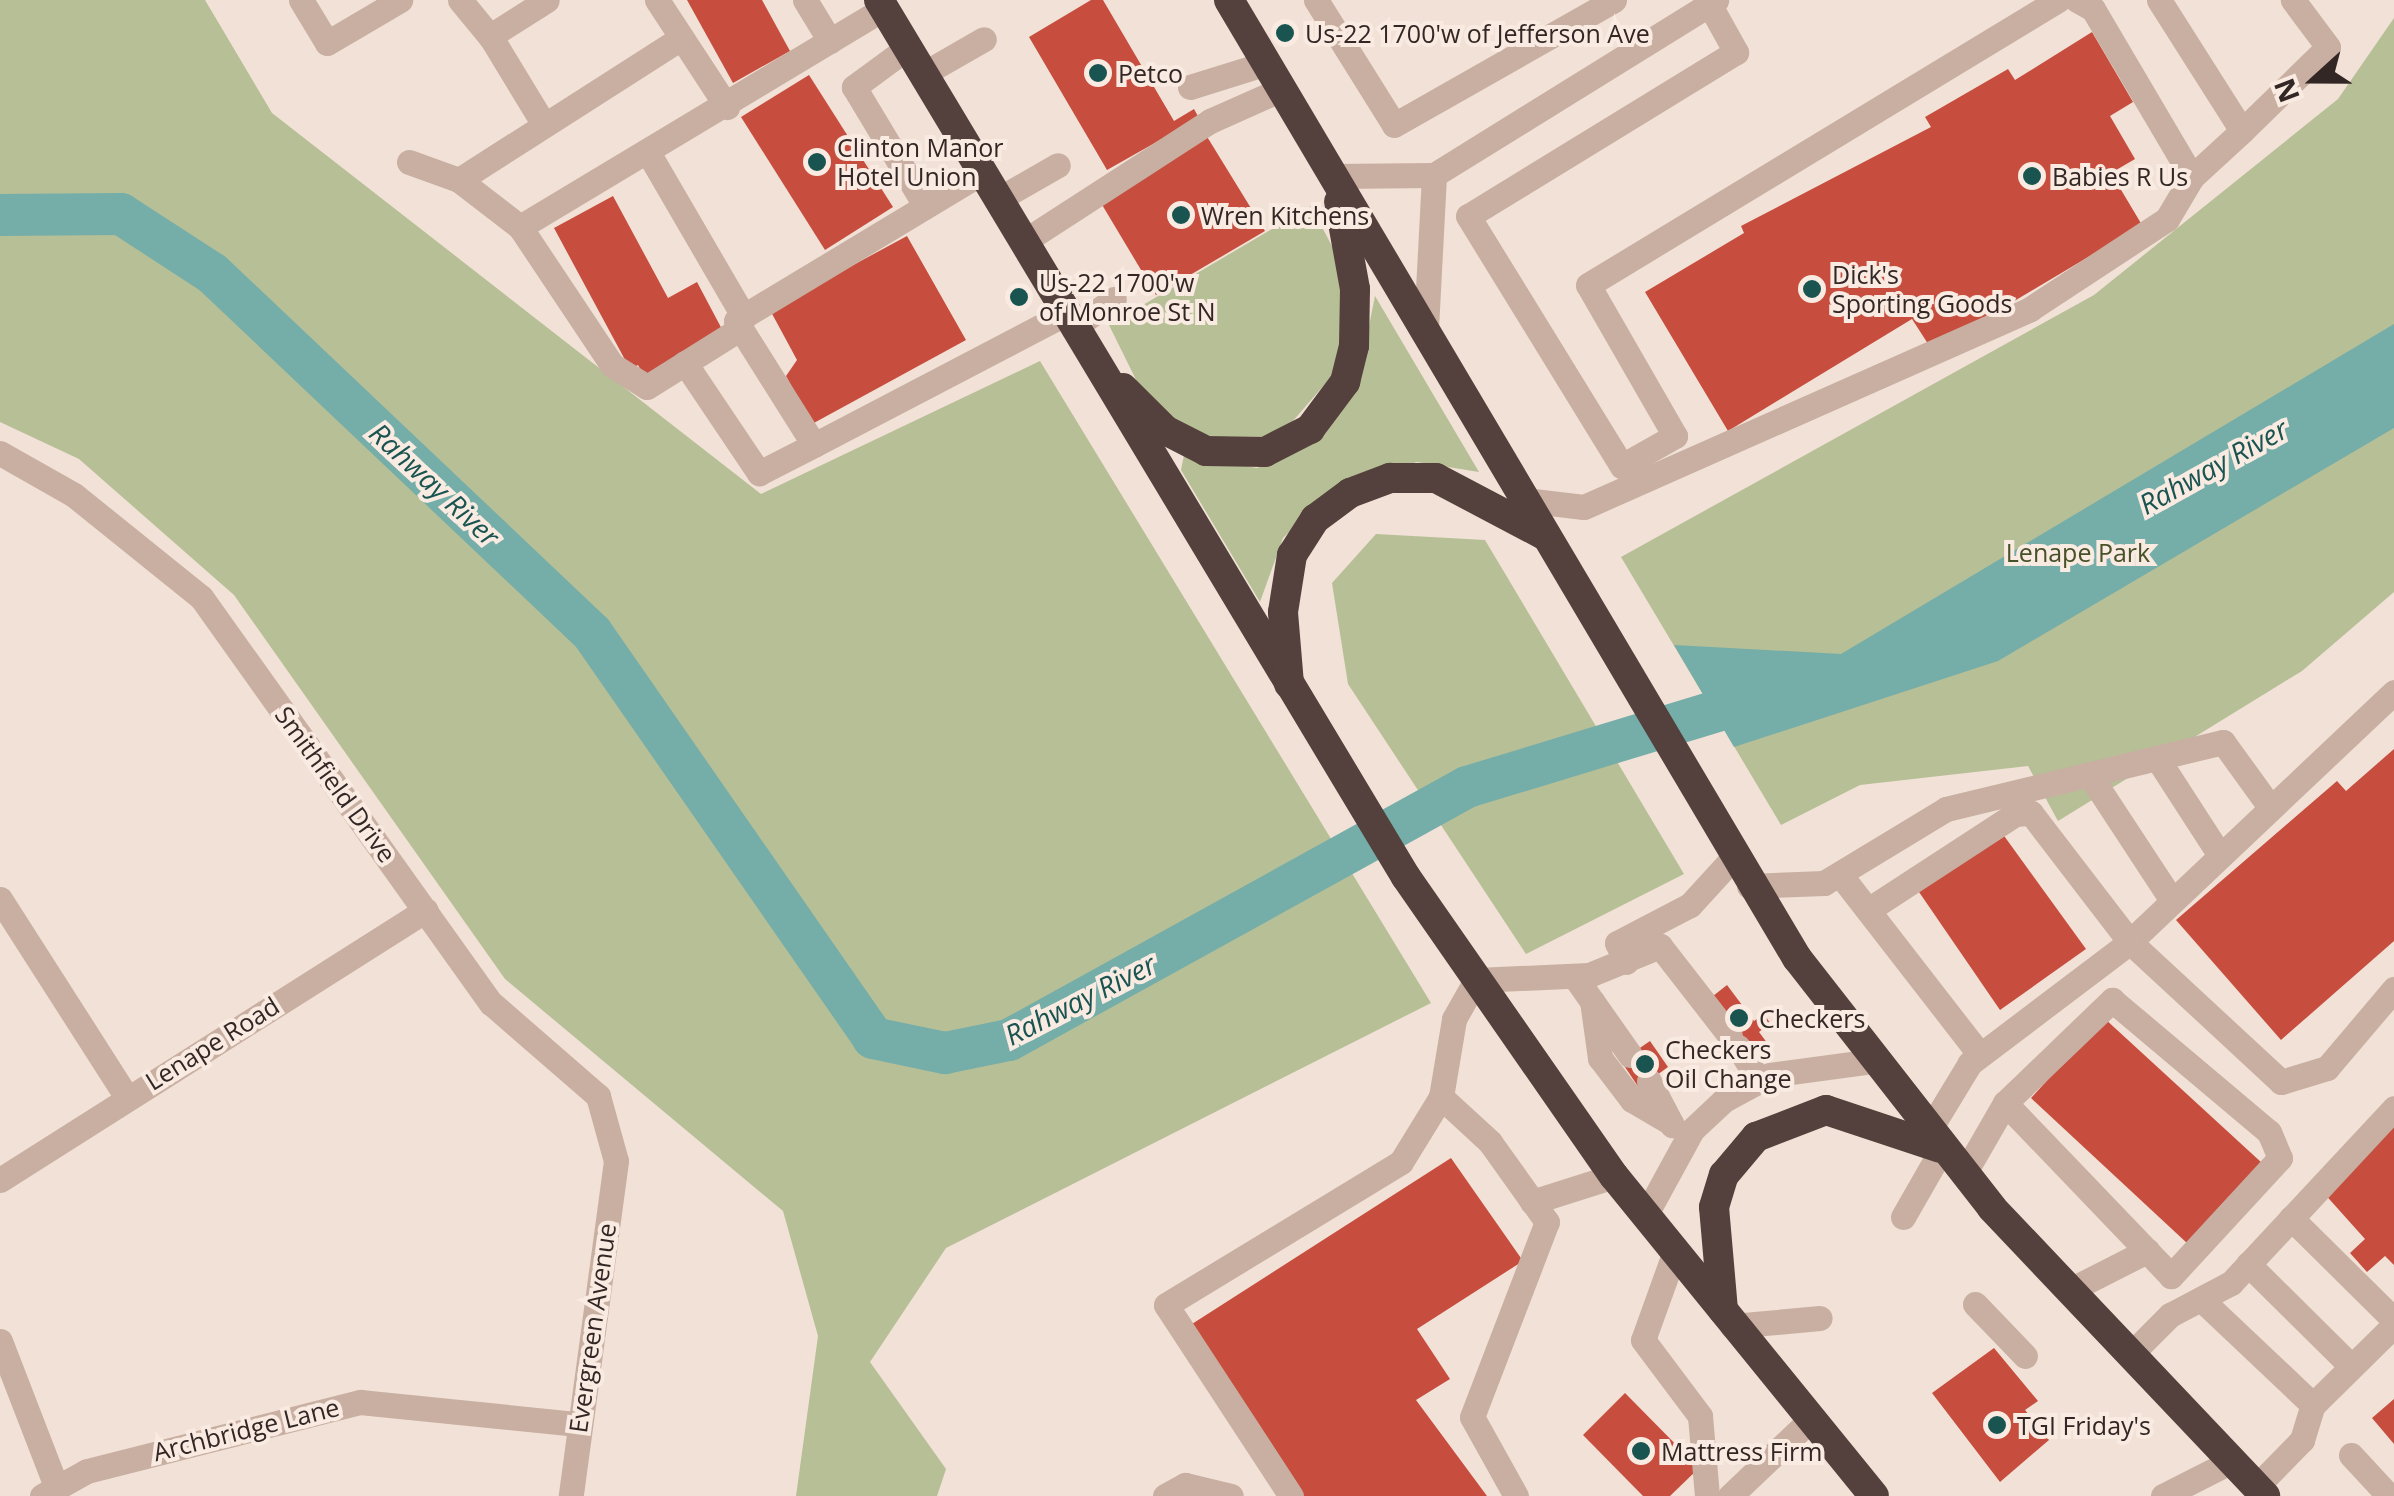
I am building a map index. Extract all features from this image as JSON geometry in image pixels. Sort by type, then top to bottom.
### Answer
[{"type":"highway","points":[[1228,0],[1426,328],[1749,886],[1935,1141],[2068,1291],[2260,1491]]},
{"type":"highway","points":[[881,4],[1292,699],[1406,876],[1614,1176],[1874,1496]]},
{"type":"highway","points":[[1089,354],[1151,419],[1206,451],[1265,452],[1310,429],[1345,382],[1354,346],[1355,289],[1334,176]]},
{"type":"highway","points":[[1292,699],[1282,631],[1288,571],[1306,530],[1338,500],[1390,478],[1436,478],[1546,536]]},
{"type":"highway","points":[[1729,1322],[1714,1207],[1732,1161],[1756,1137],[1826,1110],[1935,1141]]},
{"type":"street","points":[[301,0],[326,43],[400,0]]},
{"type":"street","points":[[460,0],[492,39],[544,122]]},
{"type":"street","points":[[492,39],[547,0]]},
{"type":"street","points":[[657,0],[727,107]]},
{"type":"street","points":[[805,0],[830,41]]},
{"type":"street","points":[[1316,0],[1394,125],[1614,0]]},
{"type":"street","points":[[1334,176],[1434,176],[1711,1],[1746,46],[1468,216],[1622,466],[1675,436],[1588,285],[2058,0]]},
{"type":"street","points":[[2077,0],[2092,9],[2192,176]]},
{"type":"street","points":[[1525,500],[1584,507],[1922,362],[2030,309],[2167,219],[2192,176],[2328,47],[2293,0]]},
{"type":"street","points":[[2170,2],[2242,131]]},
{"type":"street","points":[[520,227],[727,107],[881,4]]},
{"type":"street","points":[[459,180],[544,122],[681,38]]},
{"type":"street","points":[[925,204],[854,88],[915,61],[984,38]]},
{"type":"street","points":[[1190,86],[1274,76]]},
{"type":"street","points":[[1023,242],[1065,216],[1078,200],[1210,121],[1274,76]]},
{"type":"street","points":[[649,154],[814,444]]},
{"type":"street","points":[[408,162],[459,180],[520,227],[612,365],[646,387],[925,204],[981,173]]},
{"type":"street","points":[[997,200],[1058,165]]},
{"type":"street","points":[[1426,328],[1434,176]]},
{"type":"street","points":[[685,363],[760,474],[1114,299]]},
{"type":"street","name":"Smithfield Drive","points":[[0,452],[88,504],[201,597],[491,1002],[598,1096],[616,1161]]},
{"type":"street","points":[[1903,1217],[1935,1141],[1980,1055],[2130,942],[2171,899],[2394,692]]},
{"type":"street","points":[[1749,886],[1833,880],[1946,808],[2222,742],[2270,808]]},
{"type":"street","points":[[2157,758],[2219,854]]},
{"type":"street","points":[[2089,774],[2171,899]]},
{"type":"street","points":[[1868,910],[2015,814],[2031,813],[2130,942],[2281,1082],[2326,1068],[2394,988]]},
{"type":"street","points":[[1626,962],[1617,943],[1690,905],[1732,858]]},
{"type":"street","points":[[1833,880],[1868,910],[1980,1055]]},
{"type":"street","points":[[0,899],[126,1096]]},
{"type":"street","name":"Lenape Road","points":[[0,1180],[126,1096],[426,910]]},
{"type":"street","points":[[1291,1496],[1166,1305],[1401,1162],[1440,1097],[1454,1019],[1476,980],[1575,977],[1666,946],[1758,1078]]},
{"type":"street","points":[[1575,977],[1630,1055]]},
{"type":"street","points":[[1964,1174],[2005,1103],[2102,1005],[2122,1000],[2269,1132],[2280,1158],[2171,1276],[2005,1103]]},
{"type":"street","points":[[1592,1001],[1600,1058],[1632,1100],[1678,1132]]},
{"type":"street","points":[[1645,1216],[1678,1132],[1703,1115],[1758,1078],[1874,1061]]},
{"type":"street","points":[[1649,1081],[1678,1132]]},
{"type":"street","points":[[1440,1097],[1490,1142],[1546,1222],[1472,1417],[1516,1496]]},
{"type":"street","points":[[2130,1355],[2170,1315],[2202,1301],[2248,1264],[2394,1108]]},
{"type":"street","name":"Evergreen Avenue","points":[[571,1496],[616,1161]]},
{"type":"street","points":[[1532,1202],[1614,1176]]},
{"type":"street","points":[[2260,1491],[2302,1440],[2313,1406],[2394,1323],[2292,1218]]},
{"type":"street","points":[[2068,1291],[2147,1250]]},
{"type":"street","points":[[1674,1254],[1642,1340],[1700,1416],[1707,1496]]},
{"type":"street","points":[[2248,1264],[2350,1365]]},
{"type":"street","points":[[2202,1301],[2313,1406]]},
{"type":"street","points":[[1976,1304],[2025,1356]]},
{"type":"street","points":[[1729,1322],[1820,1318]]},
{"type":"street","points":[[0,1341],[49,1491]]},
{"type":"street","name":"Archbridge Lane","points":[[49,1491],[139,1456],[360,1402],[578,1424]]},
{"type":"street","points":[[1730,1496],[1809,1420]]},
{"type":"street","points":[[2352,1455],[2375,1491]]},
{"type":"street","points":[[2163,1496],[2232,1461]]},
{"type":"street","points":[[1165,1496],[1185,1485],[1231,1496]]},
{"type":"green space","points":[[0,0],[205,0],[272,113],[761,494],[1040,361],[1431,1003],[946,1248],[870,1362],[946,1469],[937,1496],[796,1496],[818,1336],[783,1211],[505,979],[234,595],[79,459],[0,422]]},
{"type":"green space","name":"Lenape Park","points":[[2394,18],[2394,592],[2302,671],[2058,821],[2028,766],[1860,785],[1781,825],[1621,557],[2094,295],[2338,99]]},
{"type":"green space","points":[[1311,206],[1334,250],[1346,320],[1331,377],[1286,429],[1249,442],[1191,433],[1145,398],[1109,325]]},
{"type":"green space","points":[[1375,296],[1479,472],[1417,462],[1340,482],[1283,538],[1260,602],[1181,470],[1184,455],[1257,468],[1324,436],[1357,385]]},
{"type":"green space","points":[[1376,534],[1485,540],[1684,874],[1526,954],[1348,684],[1332,583]]},
{"type":"water","points":[[2394,324],[2394,428],[1998,661],[1734,747],[1674,645],[1841,654]]},
{"type":"building","points":[[687,0],[762,0],[790,51],[733,83]]},
{"type":"building","name":"Petco","points":[[1091,0],[1103,0],[1174,121],[1194,109],[1199,118],[1107,170],[1029,37]]},
{"type":"building","points":[[2092,32],[2133,102],[2110,116],[2135,159],[2111,173],[2142,225],[1932,350],[1912,319],[1728,431],[1645,292],[1744,233],[1741,226],[1931,127],[1925,117],[2008,69],[2015,80]]},
{"type":"building","name":"Clinton Manor Hotel Union","points":[[809,75],[893,207],[825,250],[741,117]]},
{"type":"building","name":"Wren Kitchens","points":[[1206,135],[1265,231],[1156,295],[1098,198]]},
{"type":"building","points":[[613,196],[668,298],[697,282],[724,333],[644,376],[638,365],[630,369],[554,228]]},
{"type":"building","points":[[907,236],[966,340],[812,424],[786,376],[797,360],[770,310]]},
{"type":"building","points":[[2394,749],[2394,941],[2281,1040],[2176,920],[2337,781],[2346,791]]},
{"type":"building","points":[[2002,833],[2086,949],[2000,1010],[1919,892]]},
{"type":"building","name":"Checkers","points":[[1727,985],[1754,1021],[1764,1014],[1770,1023],[1759,1032],[1768,1044],[1754,1053],[1713,996]]},
{"type":"building","points":[[2104,1018],[2262,1163],[2188,1244],[2031,1098]]},
{"type":"building","name":"Checkers Oil Change","points":[[1650,1041],[1668,1067],[1639,1088],[1621,1061]]},
{"type":"building","points":[[2394,1127],[2394,1265],[2385,1256],[2367,1272],[2350,1253],[2365,1239],[2322,1191]]},
{"type":"building","points":[[1451,1158],[1523,1261],[1417,1329],[1450,1379],[1416,1400],[1487,1496],[1301,1496],[1192,1324]]},
{"type":"building","name":"TGI Friday's","points":[[1994,1348],[2038,1401],[2025,1410],[2049,1440],[2000,1482],[1932,1393]]},
{"type":"building","name":"Mattress Firm","points":[[1625,1393],[1699,1468],[1670,1496],[1643,1496],[1583,1435]]},
{"type":"building","points":[[2394,1399],[2394,1444],[2372,1418]]},
{"type":"waterway","name":"Rahway River","points":[[0,215],[121,214],[212,273],[592,633],[873,1038],[945,1053],[1009,1040],[1467,787],[1770,695]]},
{"type":"place","name":"Us-22 1700'w of Jefferson Ave","points":[[1285,33]]},
{"type":"place","name":"Petco","points":[[1098,73]]},
{"type":"place","name":"Clinton Manor Hotel Union","points":[[817,162]]},
{"type":"place","name":"Babies R Us","points":[[2032,176]]},
{"type":"place","name":"Wren Kitchens","points":[[1181,215]]},
{"type":"place","name":"Dick's Sporting Goods","points":[[1812,289]]},
{"type":"place","name":"Us-22 1700'w of Monroe St N","points":[[1019,297]]},
{"type":"place","name":"Checkers","points":[[1739,1018]]},
{"type":"place","name":"Checkers Oil Change","points":[[1645,1064]]},
{"type":"place","name":"TGI Friday's","points":[[1997,1425]]},
{"type":"place","name":"Mattress Firm","points":[[1641,1451]]}]
